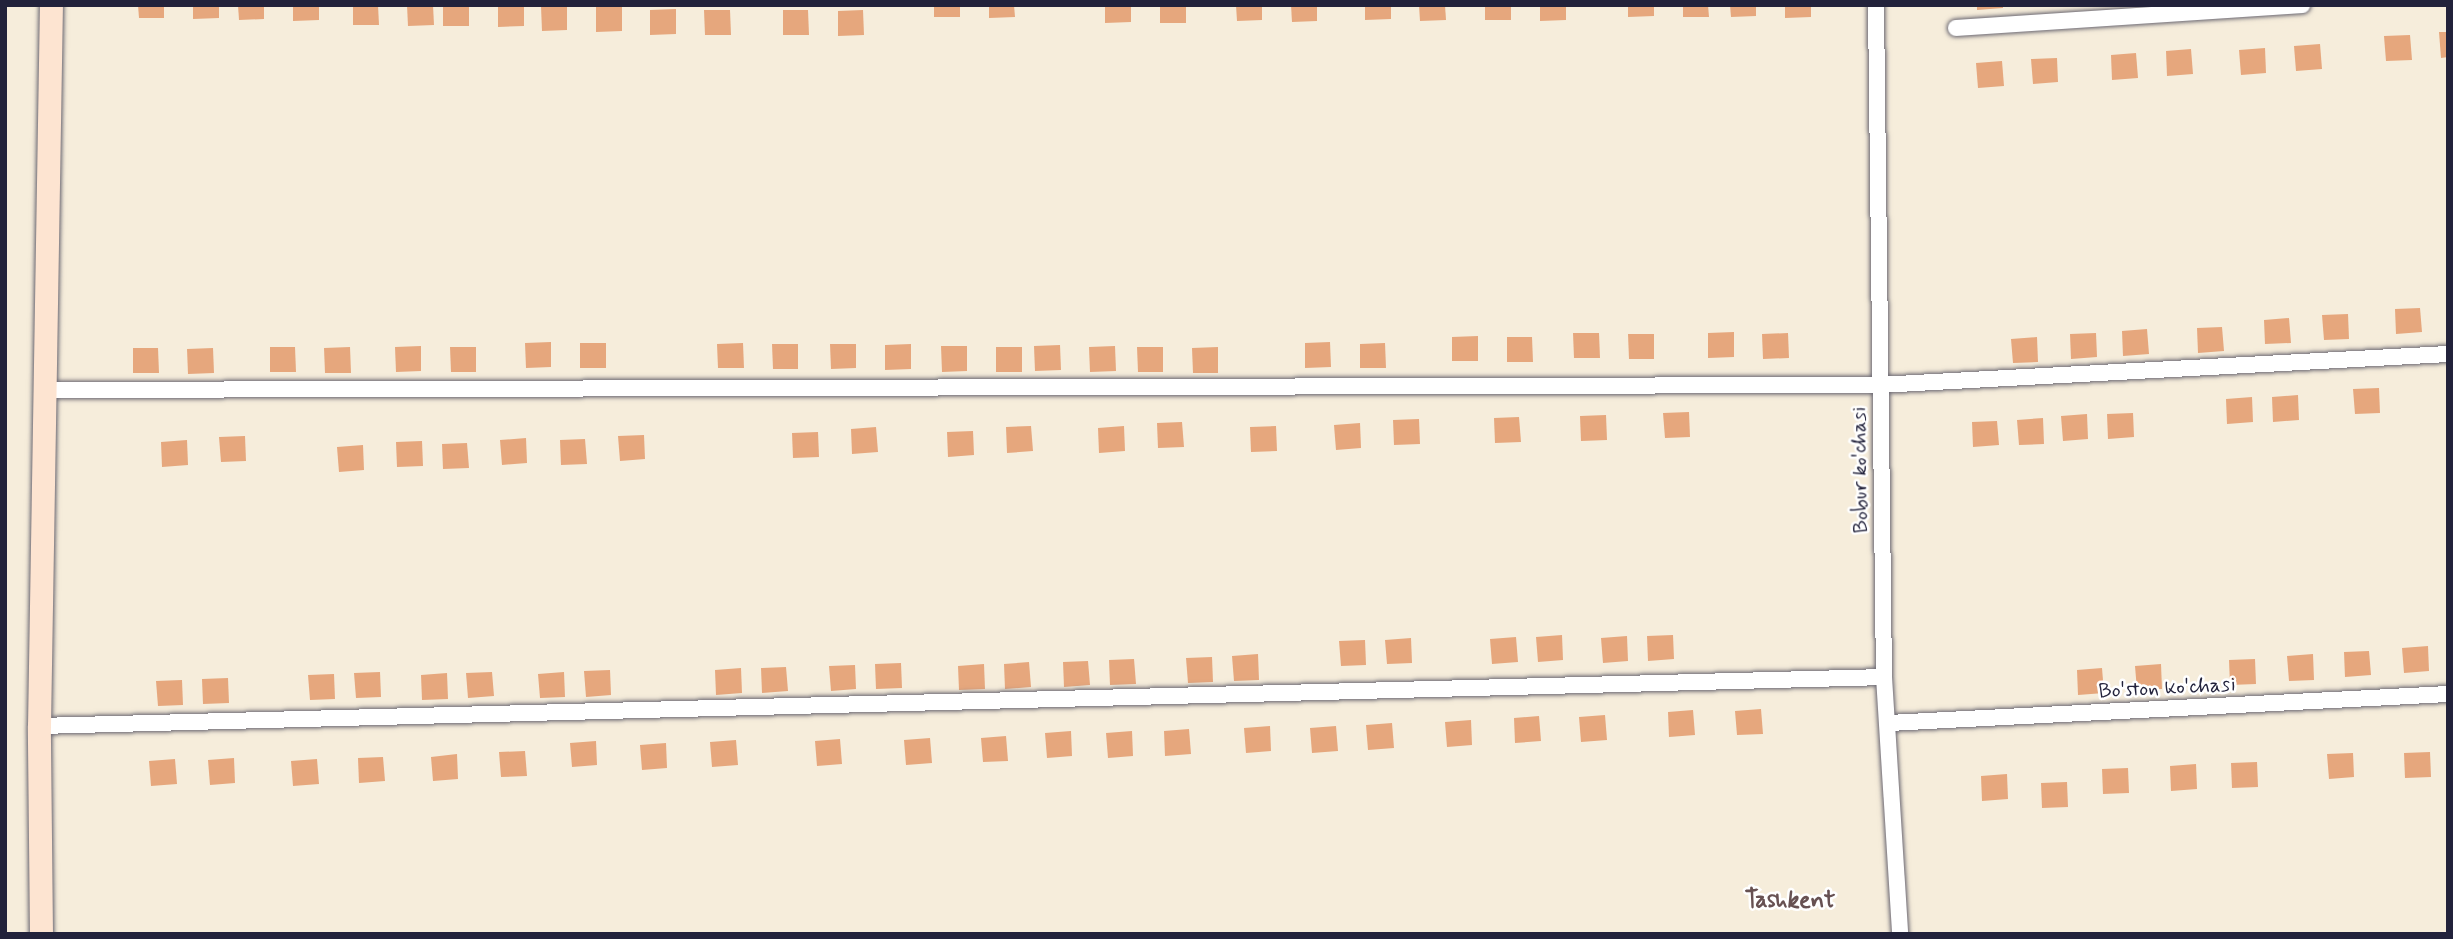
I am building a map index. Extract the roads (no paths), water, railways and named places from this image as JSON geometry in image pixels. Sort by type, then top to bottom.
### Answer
[{"type":"street","points":[[41,934],[39,726],[47,390],[51,5]]},
{"type":"street","name":"Bobur ko'chasi","points":[[1876,5],[1884,677],[1889,723],[1900,934]]},
{"type":"street","points":[[1956,28],[2302,5]]},
{"type":"street","points":[[47,390],[1880,385],[2448,354]]},
{"type":"street","points":[[39,726],[1884,677]]},
{"type":"street","name":"Bo'ston ko'chasi","points":[[1889,723],[2448,694]]},
{"type":"district","name":"Tashkent","points":[[1790,901]]}]
